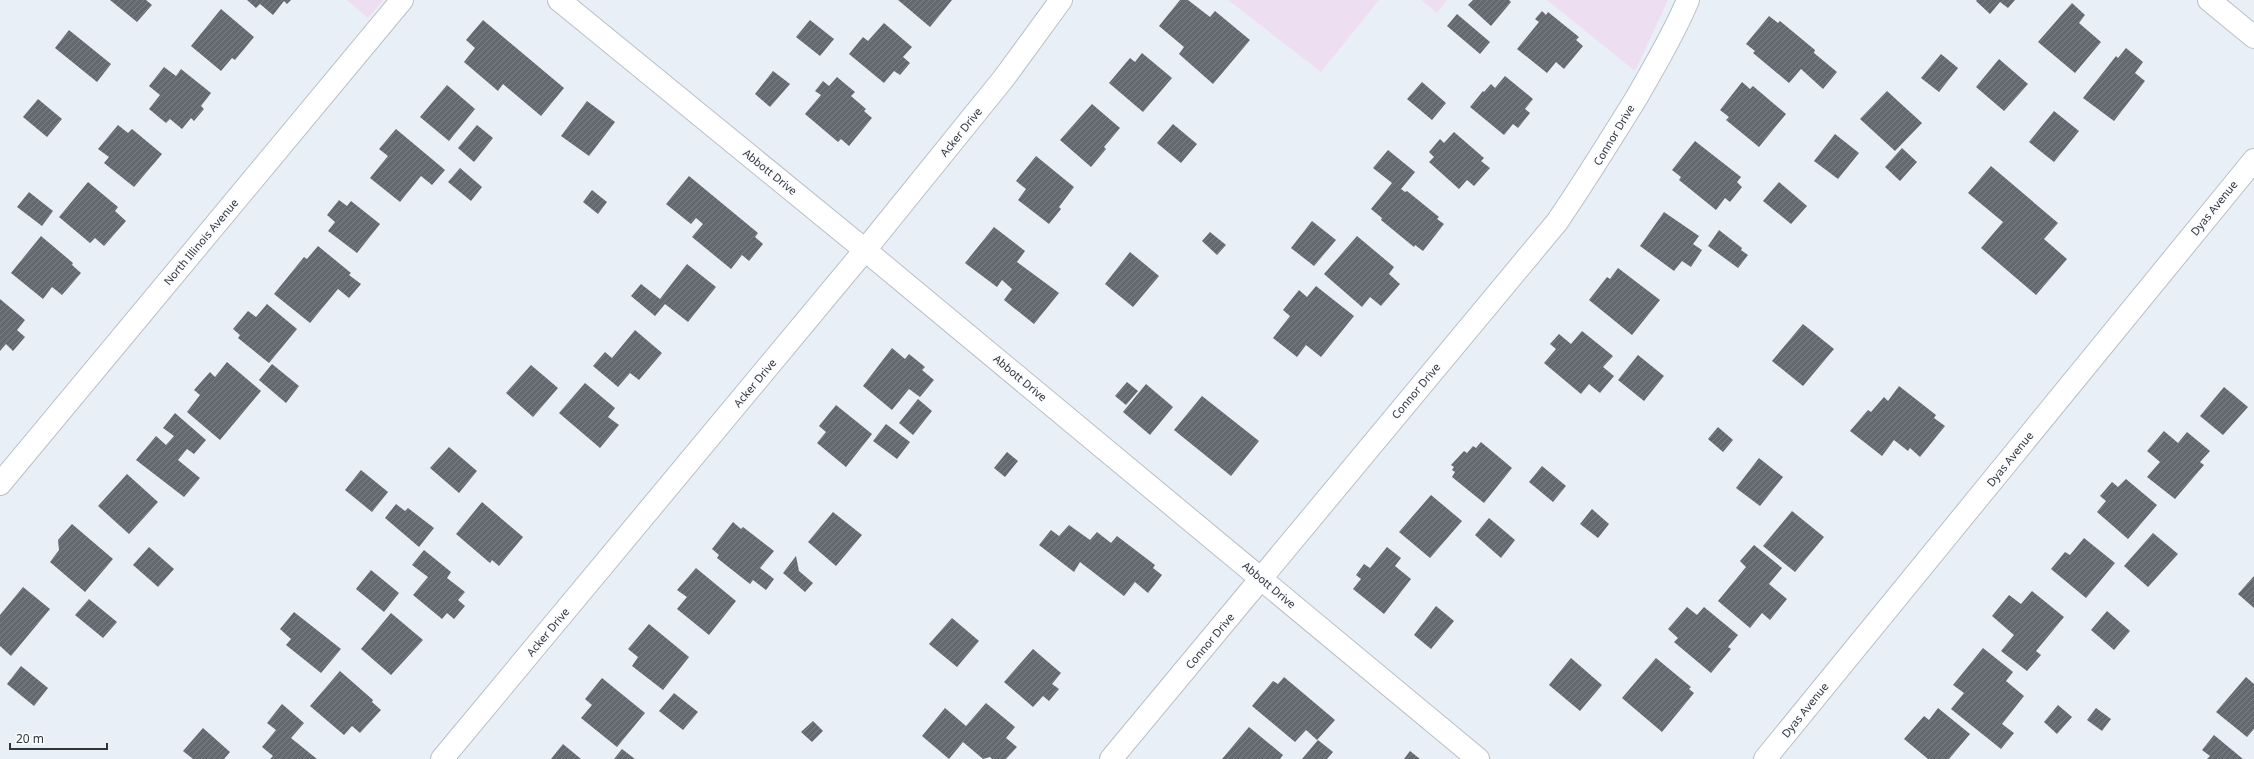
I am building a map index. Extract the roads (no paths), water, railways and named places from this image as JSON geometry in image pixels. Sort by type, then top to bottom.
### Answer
[{"type":"street","name":"North Illinois Avenue","points":[[0,484],[402,0]]},
{"type":"street","name":"Abbott Drive","points":[[559,0],[865,250],[1478,759]]},
{"type":"street","name":"Acker Drive","points":[[442,759],[865,250],[1004,78],[1061,0]]},
{"type":"street","name":"Connor Drive","points":[[1111,759],[1557,222],[1586,179],[1639,93],[1662,53],[1688,0]]},
{"type":"street","points":[[2209,0],[2254,37]]},
{"type":"street","name":"Dyas Avenue","points":[[1765,759],[2254,160]]}]
